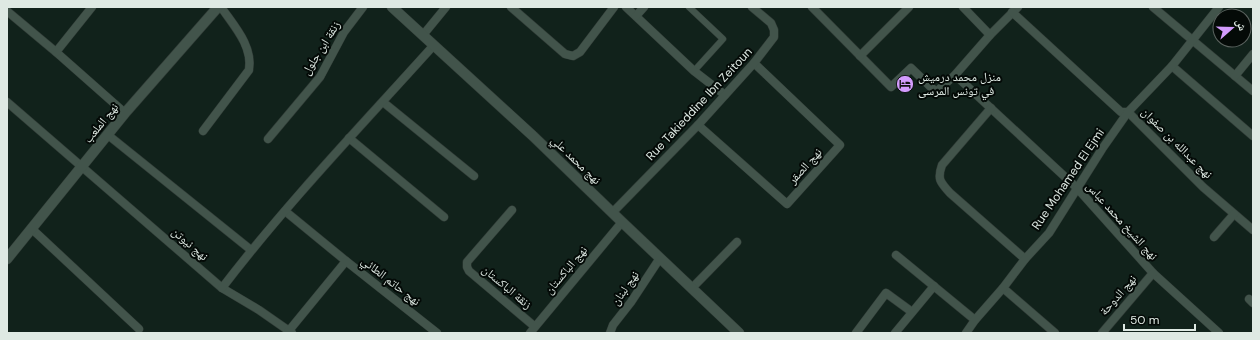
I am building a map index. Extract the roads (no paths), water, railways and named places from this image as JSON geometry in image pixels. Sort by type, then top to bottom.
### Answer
[{"type":"street","points":[[56,52],[92,7]]},
{"type":"street","points":[[203,131],[249,70],[250,64],[250,57],[242,38],[219,7]]},
{"type":"street","name":"نهج الملعب","points":[[7,259],[125,113],[219,7]]},
{"type":"street","name":"زنقة ابن جلول","points":[[268,139],[320,76],[344,32],[364,7]]},
{"type":"street","name":"نهج محمد علي","points":[[392,7],[533,136],[739,333]]},
{"type":"street","points":[[423,36],[446,7]]},
{"type":"street","points":[[511,7],[565,54],[573,56],[580,52],[614,7]]},
{"type":"street","points":[[626,7],[694,72],[725,95]]},
{"type":"street","points":[[636,16],[644,7]]},
{"type":"street","points":[[689,7],[723,39],[694,72]]},
{"type":"street","name":"Rue Takieddine Ibn Zeitoun","points":[[612,212],[698,125],[754,63],[774,37],[774,30],[771,23],[752,7]]},
{"type":"street","points":[[812,7],[891,87],[911,68],[936,92],[955,75],[990,35],[1015,10]]},
{"type":"street","points":[[860,56],[909,7]]},
{"type":"street","points":[[964,7],[990,35]]},
{"type":"street","points":[[1153,7],[1253,91]]},
{"type":"street","name":"Rue Mohamed El Ejmi","points":[[966,333],[975,320],[1048,233],[1102,149],[1128,112],[1172,66],[1219,7]]},
{"type":"street","name":"نهج عبدالله بن صفوان","points":[[1015,10],[1121,112],[1128,112],[1203,187],[1253,230]]},
{"type":"street","points":[[7,11],[125,113]]},
{"type":"street","points":[[222,288],[251,250],[285,211],[434,45]]},
{"type":"street","points":[[1234,76],[1253,54]]},
{"type":"street","name":"نهج الصقر","points":[[698,125],[787,204],[840,145],[754,63]]},
{"type":"street","points":[[1172,66],[1253,136]]},
{"type":"street","name":"نهج الشيخ محمد عباس","points":[[955,75],[1077,188],[1153,273],[1219,333]]},
{"type":"street","name":"نهج نيوتن","points":[[7,102],[222,288],[259,310],[289,332]]},
{"type":"street","points":[[383,102],[474,176]]},
{"type":"street","points":[[991,108],[942,165],[939,174],[940,183],[1026,259]]},
{"type":"street","points":[[108,135],[251,250]]},
{"type":"street","points":[[349,138],[444,217]]},
{"type":"street","name":"زنقة الباكستان","points":[[512,210],[467,262],[466,267],[532,330]]},
{"type":"street","points":[[285,211],[346,261]]},
{"type":"street","points":[[1214,237],[1234,214]]},
{"type":"street","name":"نهج الباكستان","points":[[532,330],[622,222]]},
{"type":"street","points":[[32,229],[139,329]]},
{"type":"street","points":[[692,288],[737,242]]},
{"type":"street","points":[[896,255],[975,320]]},
{"type":"street","name":"نهج لبنان","points":[[610,333],[613,325],[660,258]]},
{"type":"street","name":"نهج حاتم الطائي","points":[[289,332],[346,261],[437,333]]},
{"type":"street","name":"نهج الدوحة","points":[[1102,333],[1153,273]]},
{"type":"street","points":[[895,333],[934,286]]},
{"type":"street","points":[[1003,288],[1055,333]]},
{"type":"street","points":[[856,333],[886,293],[912,312]]},
{"type":"place","name":"منزل محمد درميش في تونس المرسى","points":[[905,84]]}]
